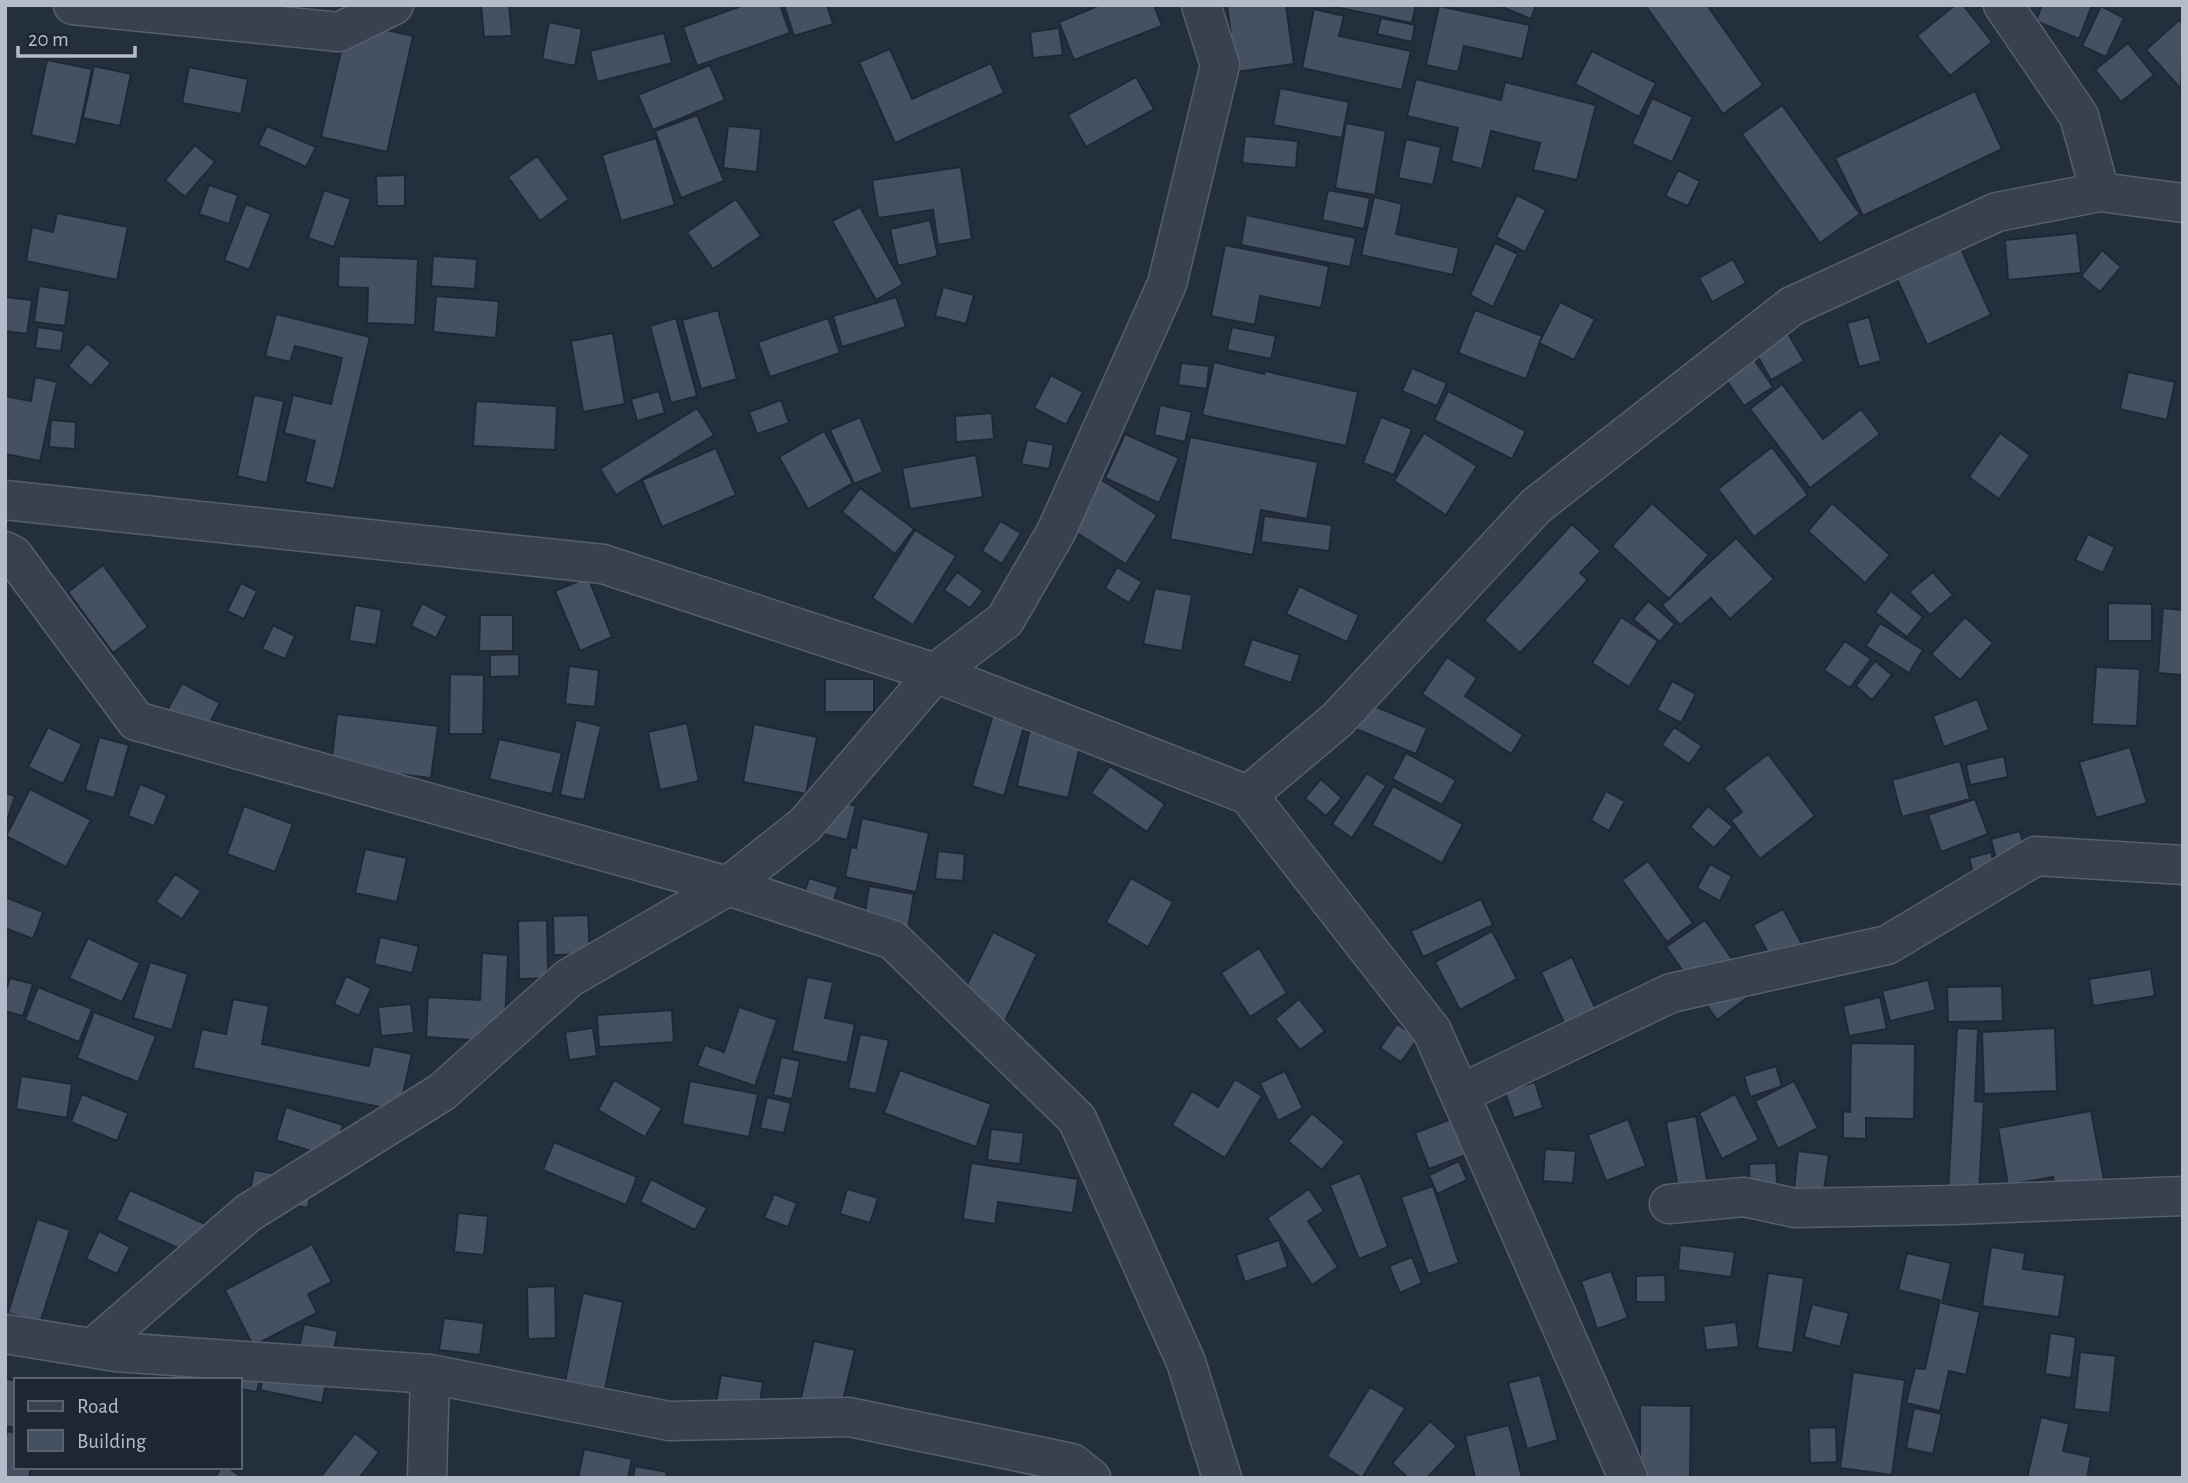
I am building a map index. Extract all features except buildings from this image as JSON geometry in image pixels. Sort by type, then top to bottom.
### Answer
[{"type":"street","points":[[73,5],[339,32],[394,5]]},
{"type":"street","points":[[93,1348],[248,1213],[442,1092],[569,978],[728,886],[804,825],[934,673],[1005,620],[1056,532],[1167,284],[1220,65],[1201,5]]},
{"type":"street","points":[[2003,5],[2079,116],[2100,192]]},
{"type":"street","points":[[1248,795],[1337,720],[1536,506],[1791,306],[1997,212],[2100,192],[2183,203]]},
{"type":"street","points":[[5,500],[603,564],[934,673],[1248,795],[1432,1031],[1628,1478]]},
{"type":"street","points":[[5,551],[13,555],[136,721],[728,886],[893,940],[1077,1119],[1186,1362],[1222,1478]]},
{"type":"street","points":[[1460,1094],[1671,993],[1887,944],[2036,856],[2183,865]]},
{"type":"street","points":[[1669,1204],[1744,1197],[1795,1208],[2183,1196]]},
{"type":"street","points":[[5,1334],[117,1352],[430,1374],[669,1421],[849,1417],[1072,1463],[1091,1478]]},
{"type":"street","points":[[427,1478],[430,1374]]}]
